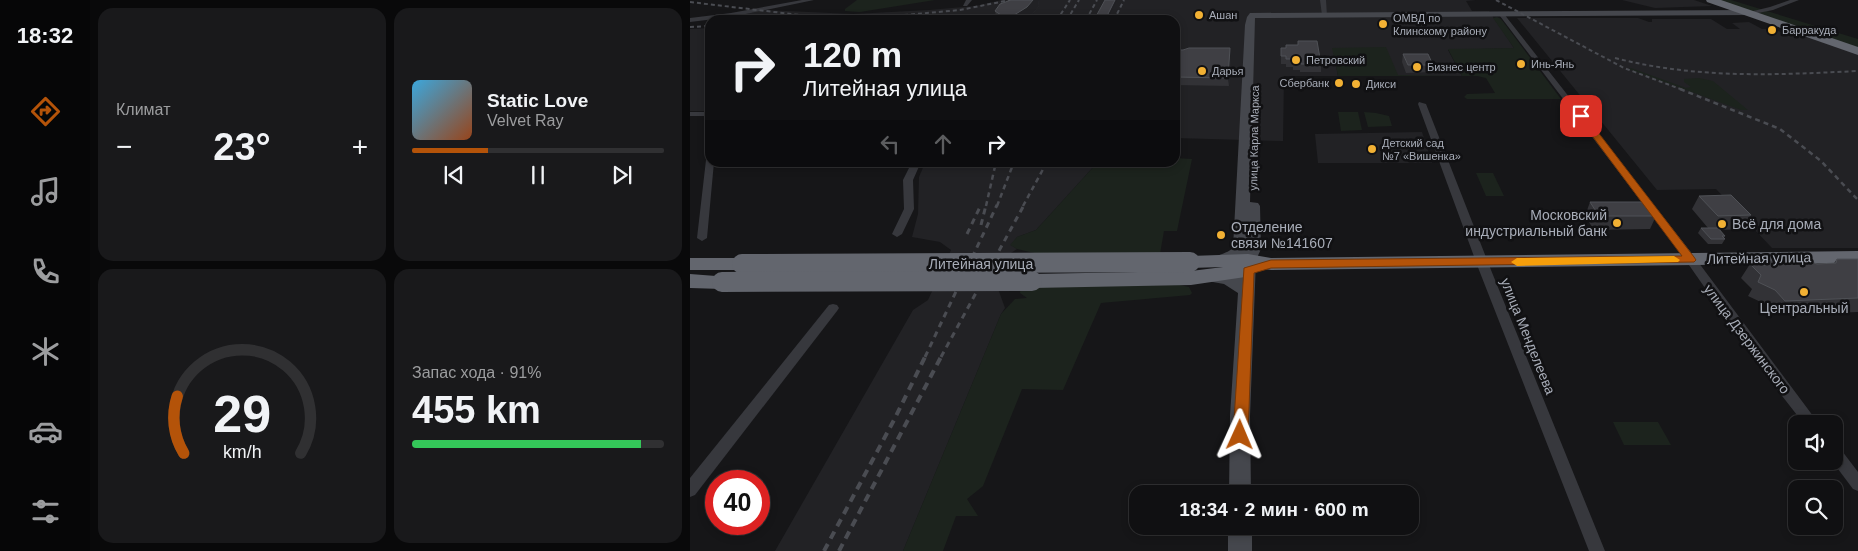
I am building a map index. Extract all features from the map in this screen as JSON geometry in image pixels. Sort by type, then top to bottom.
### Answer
[{"type":"highway","points":[[1711,0],[1858,51]]},
{"type":"highway","points":[[1736,0],[1838,32]]},
{"type":"highway","name":"Литейная улица","points":[[690,281],[1032,281],[1202,269],[1246,259],[1271,264],[1858,257]]},
{"type":"highway","name":"Литейная улица","points":[[690,264],[1202,269]]},
{"type":"street","points":[[721,15],[811,0]]},
{"type":"street","points":[[1323,0],[1325,15],[1748,13],[1767,10],[1796,0]]},
{"type":"street","name":"улица Карла Маркса","points":[[1240,485],[1240,416],[1246,259],[1253,244],[1256,18],[1253,16],[1325,15]]},
{"type":"street","name":"улица Дзержинского","points":[[1502,15],[1690,260],[1805,415]]},
{"type":"street","points":[[690,20],[705,18]]},
{"type":"street","name":"улица Менделеева","points":[[1422,104],[1482,262],[1597,551]]},
{"type":"street","points":[[690,114],[705,114]]},
{"type":"street","points":[[702,238],[709,167]]},
{"type":"street","points":[[898,234],[908,210],[908,180],[914,167]]},
{"type":"street","points":[[1202,269],[1239,284],[1246,294]]},
{"type":"street","points":[[690,490],[833,308]]},
{"type":"street","points":[[1843,464],[1858,484]]},
{"type":"street","points":[[1240,535],[1240,551]]},
{"type":"shaded area","points":[[857,0],[935,0],[860,12],[845,11]]},
{"type":"shaded area","points":[[1002,0],[1476,0],[1466,1],[1472,11],[1489,11],[1514,48],[1448,50],[1462,76],[1398,76],[1333,48],[1338,76],[1284,76],[1283,141],[1180,138],[1180,15],[739,15],[765,10],[853,14],[975,6]]},
{"type":"shaded area","points":[[1622,0],[1694,0],[1712,6],[1655,8]]},
{"type":"shaded area","points":[[1718,0],[1731,0],[1858,39],[1858,48]]},
{"type":"shaded area","points":[[1497,17],[1501,19],[1561,99],[1467,99],[1464,97],[1467,94],[1495,93],[1486,78],[1462,76],[1448,49],[1514,48],[1493,18]]},
{"type":"shaded area","points":[[1517,18],[1638,18],[1649,22],[1652,22],[1652,19],[1711,19],[1727,29],[1740,29],[1732,23],[1749,22],[1762,29],[1773,29],[1781,32],[1791,29],[1858,53],[1858,248],[1772,248],[1716,189],[1657,190]]},
{"type":"shaded area","points":[[705,28],[705,111],[690,111],[690,29]]},
{"type":"shaded area","points":[[1386,47],[1398,75],[1462,76],[1338,76],[1332,48]]},
{"type":"shaded area","points":[[1631,68],[1686,88],[1691,87],[1684,82],[1684,79],[1699,78],[1713,81],[1748,110],[1741,110],[1629,69]]},
{"type":"shaded area","points":[[1338,112],[1358,112],[1362,130],[1341,131]]},
{"type":"shaded area","points":[[1364,112],[1389,116],[1392,126],[1368,127]]},
{"type":"shaded area","name":"Детский сад №7 «Вишенка»","points":[[1422,132],[1432,163],[1318,163],[1315,134]]},
{"type":"shaded area","points":[[1180,158],[1192,159],[1177,231],[1164,231],[1160,254],[1034,253],[1017,249],[1010,245],[1017,237],[1036,230],[1093,167],[1180,167]]},
{"type":"shaded area","points":[[923,167],[1093,167],[1036,230],[1017,237],[1011,245],[1017,249],[1011,253],[997,286],[1005,308],[903,551],[775,551],[913,310],[928,300],[951,250],[940,242],[912,237],[918,214],[919,177]]},
{"type":"shaded area","points":[[1476,173],[1493,173],[1504,196],[1486,196]]},
{"type":"shaded area","points":[[1180,285],[1189,287],[1192,293],[1190,295],[1101,303],[1063,390],[1022,389],[983,486],[967,499],[978,516],[956,516],[943,551],[903,551],[1001,314],[1015,299],[1027,298],[1020,293],[1021,286]]},
{"type":"shaded area","points":[[1613,422],[1658,422],[1671,445],[1624,445]]},
{"type":"building","points":[[1011,0],[1033,0],[1027,7],[1014,15],[1001,15],[995,11],[1000,4]]},
{"type":"building","points":[[1105,0],[1115,0],[1108,15],[1097,15]]},
{"type":"building","points":[[1298,41],[1317,41],[1321,64],[1301,64],[1300,62],[1293,62],[1293,59],[1286,59],[1286,56],[1281,56],[1281,48],[1286,48],[1286,45],[1298,45]]},
{"type":"building","name":"Дарья","points":[[1189,48],[1230,48],[1228,78],[1180,77],[1180,50]]},
{"type":"building","points":[[1403,54],[1428,54],[1433,65],[1408,65]]},
{"type":"building","points":[[1731,195],[1751,215],[1718,216],[1699,196]]},
{"type":"building","points":[[1590,202],[1646,202],[1656,216],[1599,216]]},
{"type":"building","points":[[1701,228],[1718,228],[1725,236],[1722,236],[1725,239],[1711,239]]},
{"type":"building","points":[[1837,259],[1858,259],[1858,298],[1785,301],[1775,290],[1758,282],[1761,275],[1750,264],[1765,265],[1767,261],[1787,260],[1796,263],[1797,260],[1817,264],[1836,263]]},
{"type":"railway","points":[[904,15],[960,10],[1010,0]]},
{"type":"railway","points":[[1060,15],[1070,0]]},
{"type":"railway","points":[[1070,15],[1079,0]]},
{"type":"railway","points":[[1089,15],[1097,0]]},
{"type":"railway","points":[[1116,15],[1124,0]]},
{"type":"railway","points":[[1496,0],[1624,68],[1683,90]]},
{"type":"railway","points":[[690,2],[800,15]]},
{"type":"railway","points":[[690,27],[705,26]]},
{"type":"railway","points":[[1615,58],[1676,69],[1736,74],[1858,71]]},
{"type":"railway","points":[[1680,89],[1780,129],[1821,161],[1858,200]]},
{"type":"railway","points":[[986,206],[995,167]]},
{"type":"railway","points":[[997,206],[1012,167]]},
{"type":"railway","points":[[1023,206],[1044,167]]},
{"type":"railway","points":[[981,225],[986,205]]},
{"type":"railway","points":[[925,357],[997,205]]},
{"type":"railway","points":[[941,357],[1024,205]]},
{"type":"railway","points":[[967,234],[980,207]]},
{"type":"railway","points":[[824,551],[894,420],[926,355]]},
{"type":"railway","points":[[839,551],[942,355]]},
{"type":"slow traffic","points":[[1517,262],[1674,260]]},
{"type":"place","name":"Ашан","points":[[1199,15]]},
{"type":"place","name":"ОМВД по Клинскому району","points":[[1383,24]]},
{"type":"place","name":"Барракуда","points":[[1772,30]]},
{"type":"place","name":"Петровский","points":[[1296,60]]},
{"type":"place","name":"Инь-Янь","points":[[1521,64]]},
{"type":"place","name":"Бизнес центр","points":[[1417,67]]},
{"type":"place","name":"Дарья","points":[[1202,71]]},
{"type":"place","name":"Сбербанк","points":[[1339,83]]},
{"type":"place","name":"Дикси","points":[[1356,84]]},
{"type":"place","name":"Детский сад №7 «Вишенка»","points":[[1372,149]]},
{"type":"place","name":"Московский индустриальный банк","points":[[1617,223]]},
{"type":"place","name":"Всё для дома","points":[[1722,224]]},
{"type":"place","name":"Отделение связи №141607","points":[[1221,235]]},
{"type":"place","name":"Центральный","points":[[1804,292]]},
{"type":"route","points":[[1240,435],[1248,270],[1271,264],[1690,260],[1581,116]]}]
